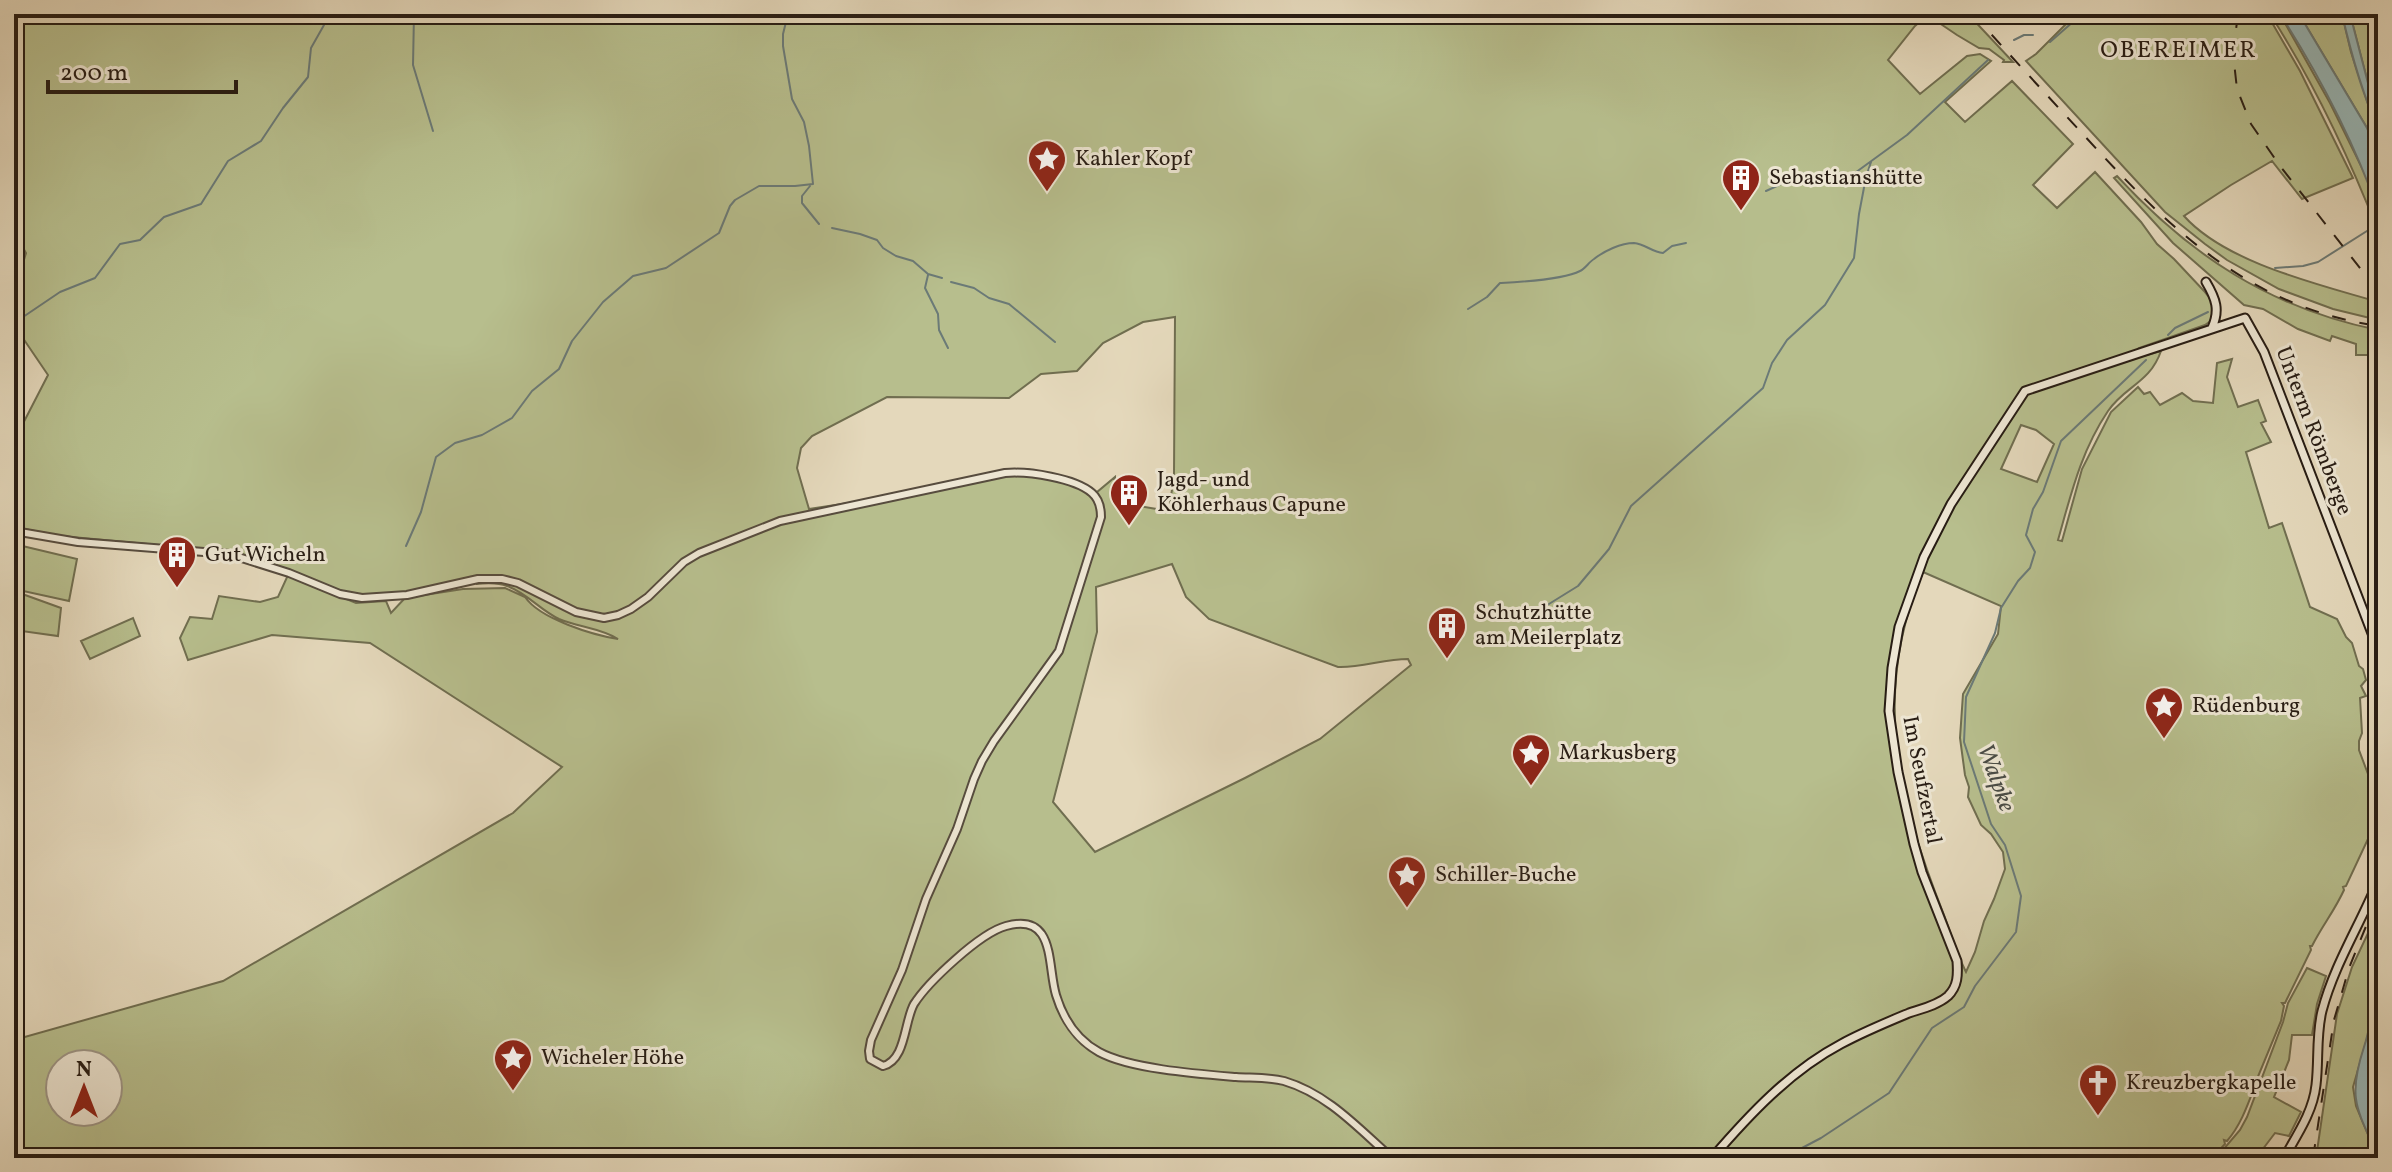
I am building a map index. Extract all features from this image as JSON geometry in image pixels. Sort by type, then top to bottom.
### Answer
[{"type":"main road","points":[[2206,282],[2215,297],[2217,308],[2212,328]]},
{"type":"main road","name":"Im Seufzertal","points":[[1712,1158],[1743,1122],[1810,1063],[1873,1028],[1946,998],[1956,984],[1957,961],[1914,844],[1898,772],[1889,711],[1899,627],[1924,557],[1951,504],[2020,396],[2028,389],[2245,318]]},
{"type":"main road","name":"Unterm Römberge","points":[[2245,318],[2264,352],[2378,649]]},
{"type":"main road","points":[[2284,1158],[2302,1127],[2314,1096],[2320,1019],[2328,992],[2349,939],[2378,881]]},
{"type":"street","points":[[14,531],[78,542],[229,554],[289,573],[340,594],[362,598],[407,595],[478,579],[502,579],[518,583],[576,612],[604,618],[631,609],[692,556],[780,521],[1005,473],[1039,474],[1083,488],[1096,498],[1101,517],[1059,651],[994,741],[974,779],[957,829],[926,899],[902,970],[871,1040],[870,1059],[883,1066],[895,1059],[916,1001],[961,955],[997,929],[1024,924],[1035,928],[1046,941],[1054,986],[1063,1013],[1080,1037],[1096,1050],[1118,1059],[1173,1070],[1286,1082],[1337,1109],[1392,1158]]},
{"type":"green space","points":[[14,14],[1917,14],[1923,19],[1888,60],[1920,94],[1967,56],[1980,54],[1991,61],[1945,102],[1965,122],[2012,81],[2073,144],[2033,185],[2057,208],[2095,172],[2157,244],[2212,301],[2212,320],[2205,325],[2139,348],[2143,356],[2161,351],[2150,370],[2115,403],[2099,426],[2078,473],[2058,540],[2062,541],[2082,469],[2111,412],[2138,387],[2144,394],[2150,392],[2160,405],[2182,393],[2193,401],[2213,403],[2217,363],[2232,359],[2227,377],[2238,407],[2258,400],[2266,421],[2261,423],[2271,442],[2246,452],[2269,528],[2282,523],[2310,607],[2337,619],[2363,669],[2366,680],[2361,686],[2366,696],[2360,698],[2362,733],[2359,750],[2372,778],[2375,796],[2370,799],[2368,839],[2344,890],[2310,946],[2311,950],[2285,1003],[2282,1003],[2281,1021],[2257,1079],[2253,1079],[2252,1082],[2256,1083],[2240,1121],[2212,1158],[14,1158],[14,1040],[223,981],[513,813],[562,767],[370,643],[272,635],[188,660],[180,638],[190,617],[212,619],[219,596],[260,602],[278,597],[288,575],[356,603],[386,601],[391,613],[405,598],[463,589],[505,588],[525,597],[554,619],[618,639],[559,619],[521,593],[507,586],[476,584],[483,580],[383,597],[340,594],[340,591],[285,569],[234,552],[61,536],[14,527],[14,441],[48,375],[14,325],[14,293],[26,253],[14,231]],"holes":[[[1175,317],[1174,475],[1169,511],[1114,502],[1115,477],[1097,492],[1027,469],[1008,470],[901,495],[809,509],[797,468],[801,448],[812,436],[887,397],[1009,398],[1041,374],[1077,371],[1103,343],[1143,322]],[[2021,425],[2036,430],[2054,444],[2037,482],[2001,469]],[[1172,564],[1186,597],[1209,619],[1338,667],[1408,659],[1411,665],[1320,739],[1095,852],[1053,802],[1097,632],[1096,587]],[[1923,572],[2001,606],[1998,634],[1963,694],[1960,738],[1968,797],[1981,825],[2003,852],[2005,869],[1966,972],[1928,872],[1903,787],[1895,703],[1898,660],[1907,616]]]},
{"type":"green space","points":[[1926,14],[1968,14],[2013,62],[2003,62],[1989,49],[1979,48]]},
{"type":"green space","points":[[2076,14],[2267,14],[2300,71],[2353,178],[2302,199],[2272,161],[2184,216],[2224,247],[2248,259],[2378,302],[2378,320],[2333,309],[2279,289],[2227,260],[2165,212],[2026,61]]},
{"type":"green space","points":[[2270,14],[2280,14],[2330,103],[2367,178],[2378,210],[2378,231],[2329,120]]},
{"type":"green space","points":[[2299,14],[2342,14],[2351,52],[2378,128],[2378,153],[2367,128]]},
{"type":"green space","points":[[2350,14],[2378,14],[2378,109],[2369,87]]},
{"type":"green space","points":[[2117,176],[2174,231],[2235,275],[2302,308],[2378,330],[2378,355],[2356,355],[2356,344],[2332,336],[2330,341],[2298,329],[2263,309],[2244,305],[2173,243],[2114,178]]},
{"type":"green space","points":[[14,544],[77,559],[69,601],[14,589]]},
{"type":"green space","points":[[14,591],[61,608],[58,636],[14,630]]},
{"type":"green space","points":[[133,618],[140,636],[90,659],[81,641]]},
{"type":"green space","points":[[2378,912],[2378,1013],[2368,1028],[2353,1087],[2356,1106],[2378,1158],[2316,1158],[2337,1014],[2352,967]]},
{"type":"green space","points":[[2307,968],[2326,976],[2312,1035],[2292,1035],[2289,1060],[2274,1097],[2301,1112],[2289,1136],[2275,1133],[2256,1158],[2216,1158],[2247,1117],[2288,1003]]},
{"type":"water","points":[[2280,14],[2299,14],[2367,128],[2378,153],[2378,210],[2335,109]]},
{"type":"water","points":[[2342,14],[2350,14],[2369,87],[2378,109],[2378,128],[2357,72]]},
{"type":"water","points":[[2378,1013],[2378,1056],[2368,1092],[2370,1107],[2378,1125],[2378,1156],[2360,1115],[2355,1092],[2369,1029]]},
{"type":"waterway","points":[[23,317],[60,292],[95,278],[120,244],[140,240],[164,217],[201,204],[228,161],[261,141],[308,77],[311,48],[324,25],[326,14]]},
{"type":"waterway","points":[[414,14],[413,65],[433,131]]},
{"type":"waterway","points":[[406,546],[421,512],[436,457],[455,443],[482,435],[512,418],[532,391],[559,369],[572,341],[603,302],[633,276],[666,268],[719,233],[735,200],[759,186],[813,184],[804,122],[792,99],[783,46],[788,14]]},
{"type":"waterway","points":[[2050,42],[2082,14]]},
{"type":"waterway","points":[[2014,40],[2033,35]]},
{"type":"waterway","points":[[1827,179],[1834,182],[1848,178],[1907,135],[1988,60]]},
{"type":"waterway","points":[[1536,612],[1578,586],[1609,549],[1631,506],[1763,388],[1772,363],[1787,340],[1825,305],[1854,258],[1859,214],[1871,162]]},
{"type":"waterway","points":[[1766,191],[1805,173],[1825,178]]},
{"type":"waterway","points":[[810,186],[802,196],[802,203],[819,224]]},
{"type":"waterway","name":"Walpke","points":[[2275,268],[2318,262],[2378,224]]},
{"type":"waterway","points":[[832,228],[877,240],[896,256],[913,261],[928,274],[942,278]]},
{"type":"waterway","points":[[1468,309],[1487,297],[1500,283],[1573,274],[1618,246],[1634,243],[1663,253],[1672,246],[1686,243]]},
{"type":"waterway","points":[[928,275],[925,288],[938,314],[939,330],[948,348]]},
{"type":"waterway","points":[[951,282],[974,288],[989,298],[1009,304],[1055,342]]},
{"type":"waterway","name":"Walpke","points":[[2168,335],[2175,328],[2208,312]]},
{"type":"waterway","name":"Walpke","points":[[1783,1158],[1821,1138],[1889,1093],[1932,1028],[1964,1007],[1975,986],[2016,932],[2021,896],[2005,845],[1991,824],[1964,742],[1966,697],[1995,633],[2001,608],[2030,568],[2035,552],[2026,535],[2033,509],[2043,492],[2061,441],[2146,360]]},
{"type":"railway","points":[[1973,14],[2112,166],[2177,229],[2211,256],[2287,300],[2331,316],[2378,326]]},
{"type":"railway","points":[[2238,14],[2233,53],[2237,89],[2251,124],[2378,291]]},
{"type":"railway","points":[[2313,1158],[2334,1020],[2349,968],[2378,897]]},
{"type":"place","name":"Kahler Kopf","points":[[1047,193]]},
{"type":"place","name":"Sebastianshütte","points":[[1741,212]]},
{"type":"place","name":"Jagd- und Köhlerhaus Capune","points":[[1129,527]]},
{"type":"place","name":"Gut Wicheln","points":[[177,589]]},
{"type":"place","name":"Schutzhütte am Meilerplatz","points":[[1447,660]]},
{"type":"place","name":"Rüdenburg","points":[[2164,740]]},
{"type":"place","name":"Markusberg","points":[[1531,787]]},
{"type":"place","name":"Schiller-Buche","points":[[1407,909]]},
{"type":"place","name":"Wicheler Höhe","points":[[513,1092]]},
{"type":"place","name":"Kreuzbergkapelle","points":[[2098,1117]]},
{"type":"district","name":"OBEREIMER","points":[[2179,51]]}]
